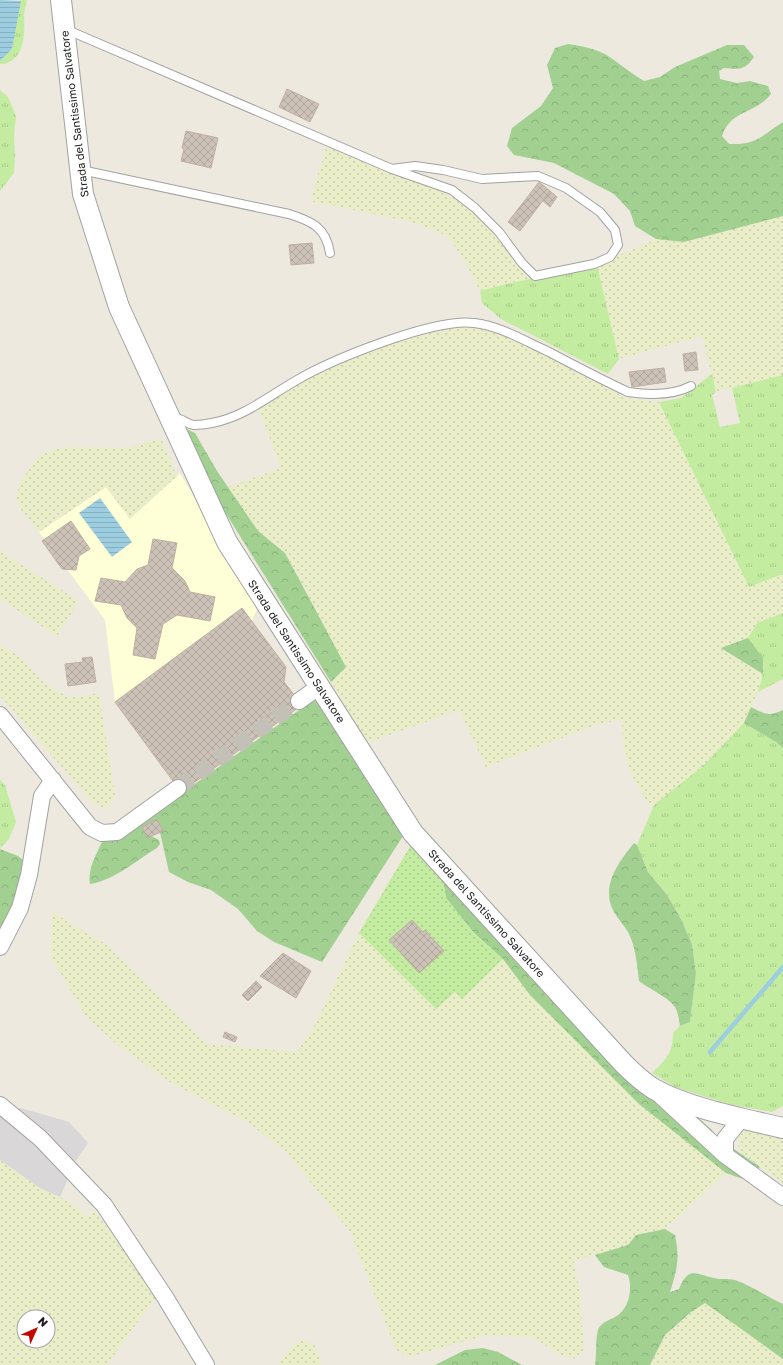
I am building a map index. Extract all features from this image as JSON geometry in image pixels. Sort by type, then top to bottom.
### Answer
[{"type":"street","name":"Strada del Santissimo Salvatore","points":[[61,0],[83,194],[119,307],[227,542],[413,833],[637,1077],[654,1089],[680,1100],[741,1118],[783,1128]]},
{"type":"street","points":[[299,701],[320,686]]},
{"type":"street","points":[[0,716],[90,827],[102,833],[117,832],[178,788]]},
{"type":"street","points":[[0,947],[20,908],[29,875],[42,796],[53,780]]},
{"type":"street","points":[[654,1089],[725,1155],[783,1197]]},
{"type":"street","points":[[0,1105],[40,1138],[104,1205],[165,1297],[206,1365]]},
{"type":"street","points":[[725,1155],[725,1139],[741,1118]]},
{"type":"lane","points":[[64,28],[392,169],[452,190],[475,208],[499,232],[522,263],[535,276],[594,264],[610,257],[618,245],[615,230],[600,212],[566,188],[538,176],[482,179],[443,170],[416,166],[392,169]]},
{"type":"lane","points":[[80,170],[289,214],[311,221],[323,232],[330,253]]},
{"type":"lane","points":[[170,417],[181,418],[193,425],[211,424],[257,406],[321,366],[344,357],[408,335],[457,323],[473,322],[505,331],[628,392],[649,395],[682,390],[692,386]]},
{"type":"shaded area","points":[[327,145],[452,192],[484,219],[531,279],[480,291],[466,264],[448,236],[412,222],[310,201]]},
{"type":"shaded area","points":[[783,216],[783,375],[716,392],[702,336],[619,359],[597,265],[656,239],[684,242]]},
{"type":"shaded area","points":[[465,325],[487,327],[539,349],[627,398],[659,402],[749,587],[783,574],[783,613],[757,623],[748,638],[721,648],[763,674],[758,692],[744,723],[703,766],[654,805],[647,802],[631,774],[623,744],[622,719],[595,725],[486,767],[459,710],[367,743],[331,682],[346,667],[285,553],[258,531],[228,487],[281,468],[259,409],[315,373],[405,339]]},
{"type":"shaded area","points":[[161,438],[177,476],[130,519],[106,487],[39,532],[22,511],[16,499],[19,485],[37,457],[52,450],[70,447],[130,448]]},
{"type":"shaded area","points":[[180,473],[257,609],[252,621],[286,667],[284,682],[302,705],[181,792],[115,702],[105,620],[39,532],[106,487],[130,518]]},
{"type":"shaded area","points":[[0,551],[79,601],[57,636],[0,599]]},
{"type":"shaded area","points":[[0,645],[22,658],[43,682],[69,698],[99,693],[115,795],[110,805],[105,809],[94,804],[0,696]]},
{"type":"shaded area","points":[[52,912],[107,945],[207,1044],[297,1052],[316,1023],[359,933],[436,1009],[455,992],[462,999],[503,959],[530,995],[639,1104],[726,1173],[665,1229],[636,1235],[628,1245],[574,1261],[580,1294],[584,1349],[576,1359],[562,1355],[531,1337],[487,1335],[409,1357],[396,1350],[350,1232],[288,1154],[249,1123],[173,1084],[120,1047],[86,1017],[51,957]]},
{"type":"shaded area","points":[[21,1108],[69,1122],[88,1143],[75,1162],[60,1197],[38,1187],[0,1160],[0,1109]]},
{"type":"shaded area","points":[[746,1129],[783,1132],[783,1183],[741,1153],[738,1145],[740,1136]]},
{"type":"shaded area","points":[[0,1160],[38,1187],[74,1204],[87,1217],[95,1211],[157,1295],[107,1365],[0,1365]]},
{"type":"shaded area","points":[[705,1303],[783,1359],[783,1365],[650,1365],[665,1335],[691,1312]]},
{"type":"shaded area","points":[[302,1340],[315,1346],[321,1359],[321,1365],[278,1365],[290,1348]]},
{"type":"green space","points":[[20,0],[27,0],[24,14],[22,46],[19,53],[14,58],[8,62],[0,64],[0,61],[12,49]]},
{"type":"green space","points":[[568,44],[582,46],[605,54],[644,81],[660,77],[675,67],[727,45],[744,45],[754,57],[744,67],[738,69],[724,68],[719,71],[720,79],[737,83],[750,81],[768,86],[771,94],[758,105],[731,121],[726,127],[722,136],[729,144],[746,143],[758,139],[783,122],[783,216],[684,242],[656,239],[635,226],[630,211],[614,194],[554,163],[514,155],[507,146],[512,128],[541,106],[553,88],[547,65],[555,48]]},
{"type":"green space","points":[[0,90],[8,97],[16,116],[14,135],[14,173],[0,191]]},
{"type":"green space","points":[[597,265],[619,359],[608,374],[501,319],[482,303],[480,291],[523,280]]},
{"type":"green space","points":[[712,374],[716,392],[712,395],[720,427],[740,423],[732,388],[783,375],[783,574],[749,587],[659,402],[681,398]]},
{"type":"green space","points":[[183,427],[195,433],[217,471],[258,531],[285,553],[346,667],[331,682],[220,504]]},
{"type":"green space","points":[[783,613],[783,679],[758,692],[764,668],[758,652],[748,638],[757,623]]},
{"type":"green space","points":[[748,638],[763,658],[763,674],[721,648]]},
{"type":"green space","points":[[315,699],[405,833],[322,962],[274,942],[257,931],[238,909],[211,890],[188,882],[169,872],[157,819],[148,824],[144,832],[159,840],[160,844],[157,848],[107,879],[90,884],[90,872],[104,837],[155,812]]},
{"type":"green space","points":[[751,707],[767,714],[783,710],[783,748],[776,742],[744,723]]},
{"type":"green space","points":[[744,723],[776,742],[783,748],[783,1106],[772,1112],[728,1104],[675,1087],[652,1073],[668,1056],[672,1046],[673,1033],[680,1026],[690,1022],[696,973],[692,944],[681,919],[667,895],[648,872],[637,845],[654,805],[703,766]]},
{"type":"green space","points":[[0,780],[5,785],[16,822],[9,839],[0,848]]},
{"type":"green space","points":[[412,843],[442,875],[446,898],[473,932],[503,959],[462,999],[455,992],[436,1009],[359,933]]},
{"type":"green space","points":[[634,843],[637,845],[648,872],[667,895],[681,919],[692,944],[696,973],[690,1022],[680,1026],[677,1011],[672,1003],[639,981],[636,956],[631,938],[614,912],[610,903],[610,884],[613,876],[622,859]]},
{"type":"green space","points":[[0,849],[18,856],[27,863],[21,900],[0,934]]},
{"type":"green space","points":[[442,875],[606,1048],[687,1108],[711,1129],[718,1138],[760,1167],[748,1179],[726,1173],[639,1104],[530,995],[503,959],[473,932],[446,898]]},
{"type":"green space","points":[[665,1229],[675,1235],[677,1251],[676,1271],[670,1292],[679,1289],[686,1277],[693,1273],[717,1279],[735,1280],[783,1304],[783,1359],[705,1303],[691,1312],[665,1335],[650,1365],[595,1365],[599,1327],[603,1323],[620,1314],[624,1309],[629,1299],[630,1287],[628,1275],[604,1267],[595,1255],[628,1245],[636,1235]]},
{"type":"green space","points":[[483,1348],[498,1352],[522,1365],[435,1365],[465,1350]]},
{"type":"water","points":[[0,0],[21,1],[12,49],[0,61]]},
{"type":"water","points":[[100,498],[132,542],[112,557],[79,513]]},
{"type":"building","points":[[287,89],[319,104],[310,122],[279,107]]},
{"type":"building","points":[[186,131],[218,138],[211,168],[181,161]]},
{"type":"building","points":[[539,182],[550,191],[520,231],[508,222]]},
{"type":"building","points":[[550,191],[557,197],[550,207],[543,201]]},
{"type":"building","points":[[312,243],[314,263],[291,265],[289,245]]},
{"type":"building","points":[[696,352],[698,370],[685,371],[683,354]]},
{"type":"building","points":[[664,368],[666,382],[632,387],[629,372]]},
{"type":"building","points":[[71,521],[90,549],[79,556],[76,570],[62,569],[42,541]]},
{"type":"building","points":[[153,539],[177,543],[172,568],[185,581],[190,592],[215,597],[210,621],[177,615],[163,624],[155,659],[133,655],[137,628],[127,618],[121,605],[95,601],[101,578],[125,582],[137,569],[148,565]]},
{"type":"building","points":[[242,608],[286,667],[284,682],[302,705],[181,792],[115,702]]},
{"type":"building","points":[[92,657],[96,682],[68,686],[65,664],[83,662],[82,658]]},
{"type":"building","points":[[157,819],[163,831],[147,838],[142,827]]},
{"type":"building","points":[[412,920],[423,932],[425,930],[444,951],[419,973],[389,940]]},
{"type":"building","points":[[283,953],[311,971],[296,998],[260,976]]},
{"type":"building","points":[[256,981],[262,987],[248,1001],[242,995]]},
{"type":"building","points":[[225,1032],[237,1037],[235,1042],[223,1037]]},
{"type":"waterway","points":[[710,1052],[783,967]]},
{"type":"tunnel","points":[[178,788],[299,701]]}]
